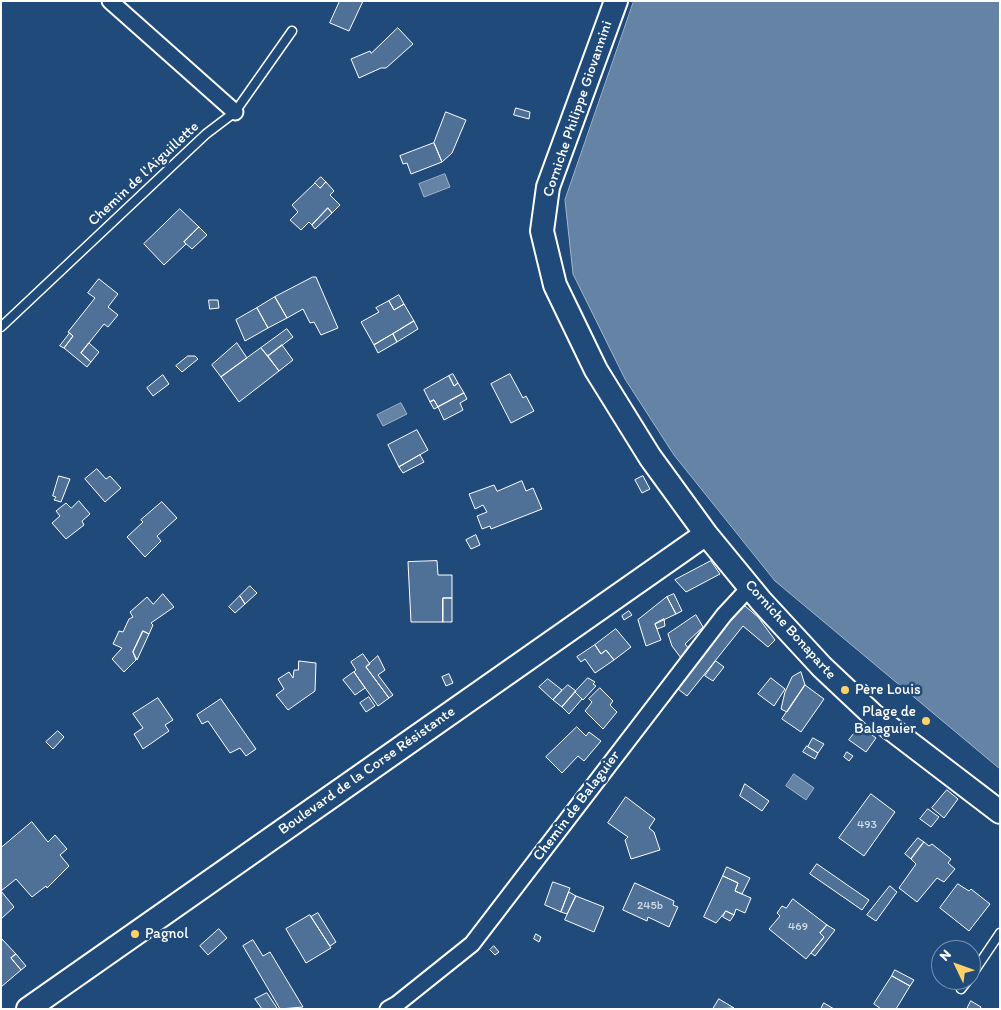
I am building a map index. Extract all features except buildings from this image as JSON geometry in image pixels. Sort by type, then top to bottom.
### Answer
[{"type":"main road","name":"Corniche Philippe Giovannini","points":[[616,1],[548,187],[542,231],[554,285],[596,370],[650,457],[706,534]]},
{"type":"main road","name":"Corniche Bonaparte","points":[[706,534],[750,587],[845,690],[873,716],[1000,812]]},
{"type":"main road","name":"Boulevard de la Corse Résistante","points":[[28,1009],[706,534]]},
{"type":"street","points":[[110,1],[236,112]]},
{"type":"street","name":"Chemin de Balaguier","points":[[388,1009],[397,1004],[472,944],[724,615],[750,587]]},
{"type":"lane","name":"Chemin de l'Aiguillette","points":[[1,327],[206,134],[236,112],[292,31]]},
{"type":"lane","points":[[981,961],[1000,933]]},
{"type":"water","points":[[634,1],[1000,1],[1000,769],[775,581],[674,455],[625,379],[573,274],[565,200]]},
{"type":"water","points":[[445,174],[450,187],[424,197],[419,184]]},
{"type":"water","points":[[401,403],[407,414],[383,426],[377,415]]},
{"type":"water","points":[[794,774],[814,788],[806,800],[786,786]]},
{"type":"place","name":"Père Louis","points":[[845,690]]},
{"type":"place","name":"Plage de Balaguier","points":[[926,721]]},
{"type":"place","name":"Pagnol","points":[[135,934]]}]
